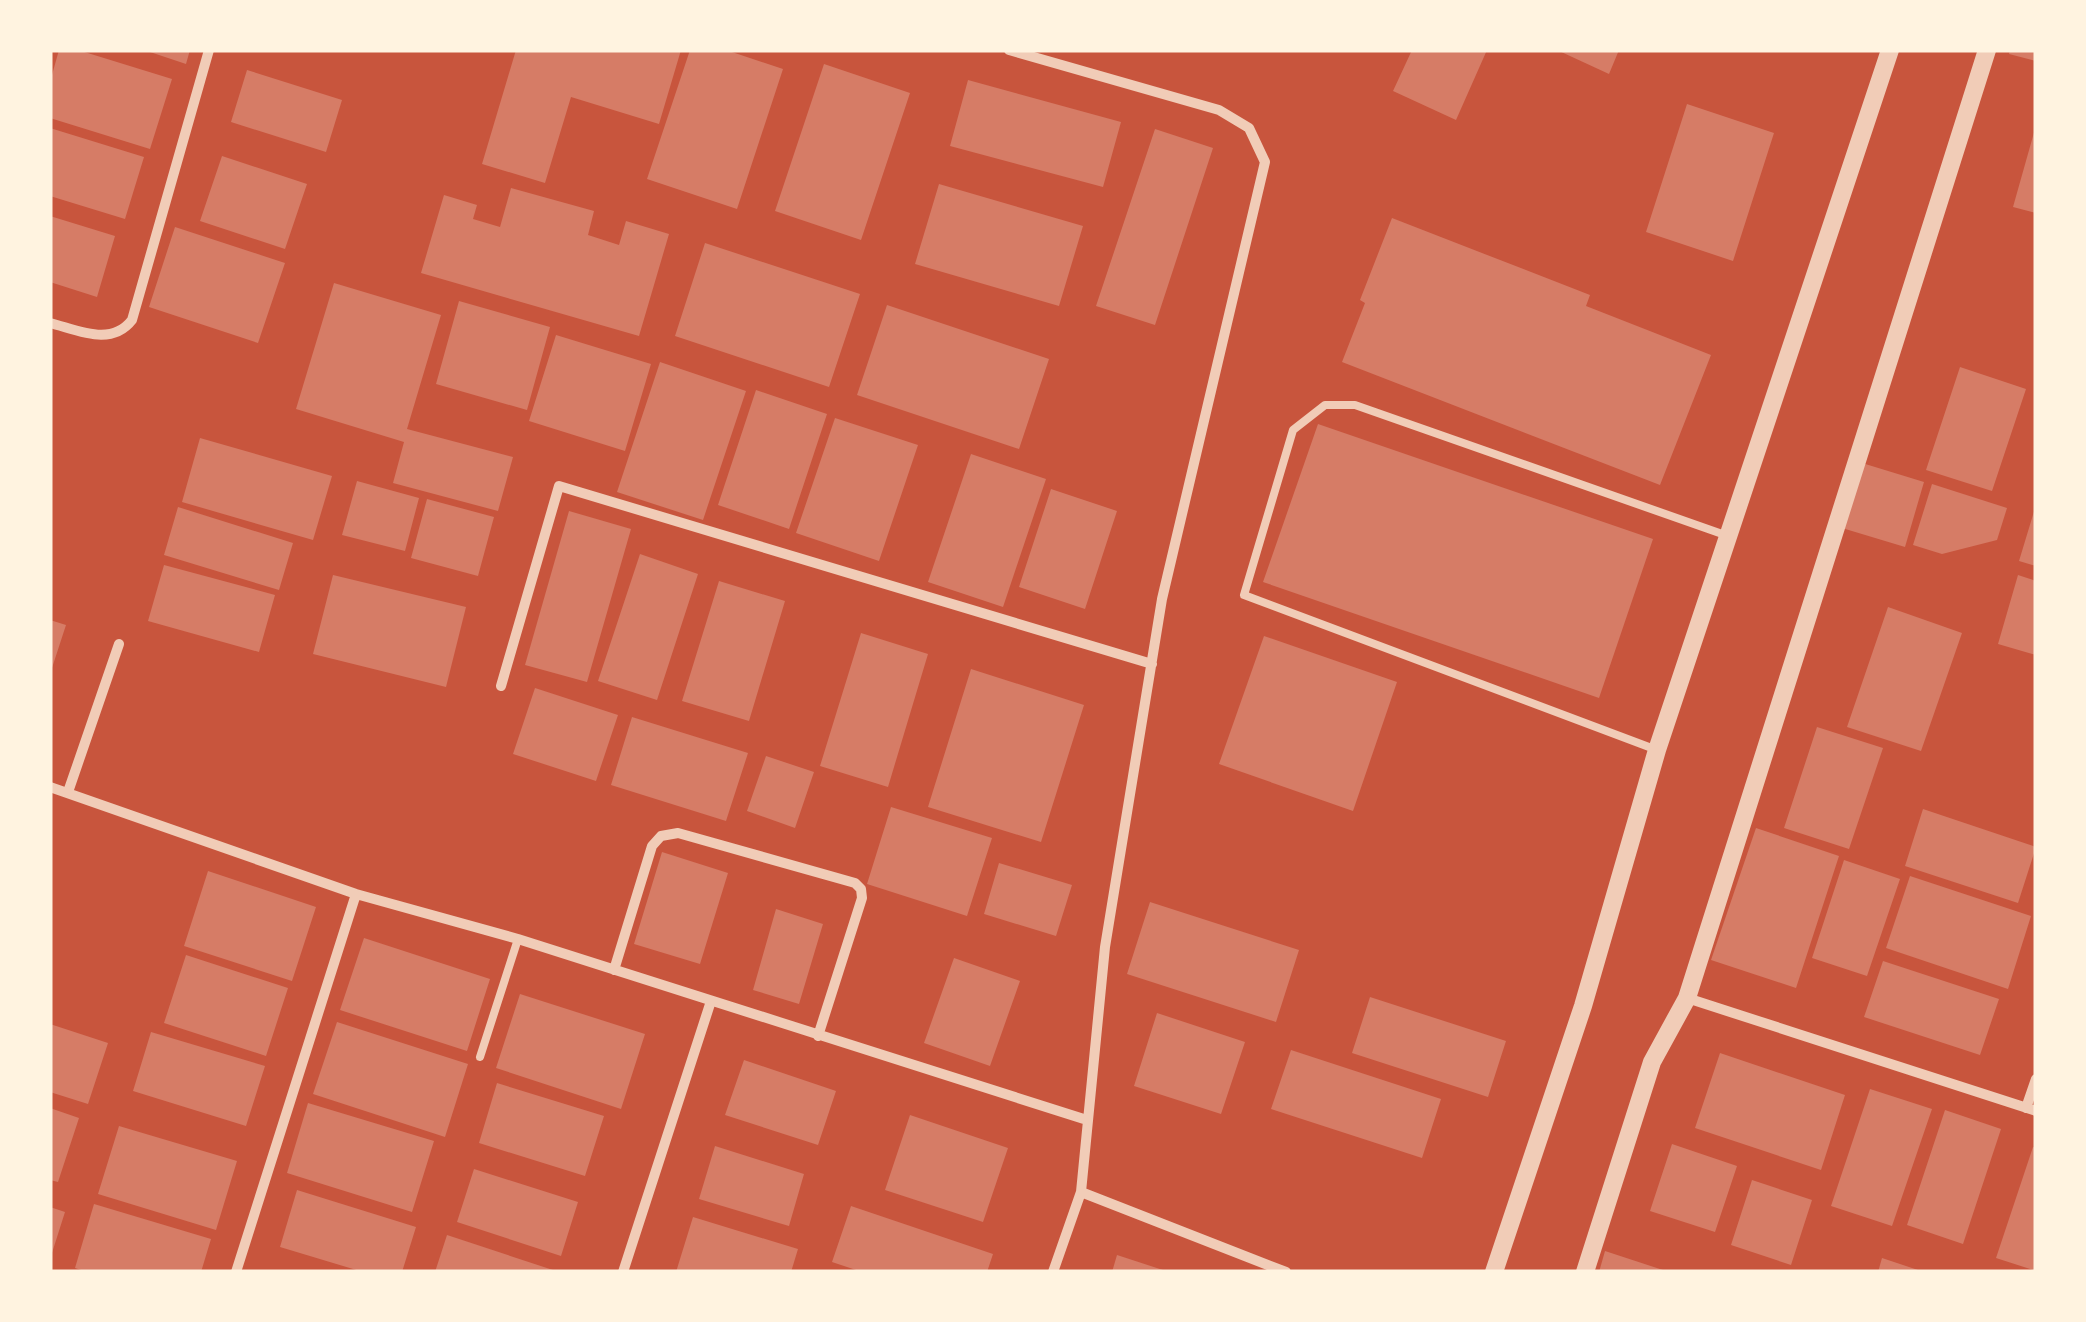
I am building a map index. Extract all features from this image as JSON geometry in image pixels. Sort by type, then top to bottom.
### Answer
[{"type":"street","points":[[50,323],[104,336],[124,330],[132,320],[210,50]]},
{"type":"street","points":[[1008,50],[1220,110],[1250,128],[1265,162],[1162,599],[1105,947],[1081,1192],[1053,1272]]},
{"type":"street","points":[[1494,1272],[1583,1006],[1657,750],[1890,50]]},
{"type":"street","points":[[1584,1272],[1652,1062],[1687,998],[1987,50]]},
{"type":"street","points":[[501,686],[560,486],[1152,664]]},
{"type":"street","points":[[68,792],[119,644]]},
{"type":"street","points":[[50,787],[356,894],[518,939],[1087,1120]]},
{"type":"street","points":[[614,970],[652,846],[666,834],[678,833],[855,883],[862,898],[818,1036]]},
{"type":"street","points":[[236,1272],[356,894]]},
{"type":"street","points":[[1687,998],[2031,1110],[2036,1079]]},
{"type":"street","points":[[622,1272],[711,1001]]},
{"type":"street","points":[[1081,1192],[1286,1272]]},
{"type":"lane","points":[[1657,750],[1244,596],[1294,430],[1324,405],[1355,405],[1728,536]]},
{"type":"lane","points":[[480,1057],[518,939]]},
{"type":"building","points":[[59,50],[78,50],[172,79],[150,149],[50,118],[50,82]]},
{"type":"building","points":[[144,50],[190,50],[186,64]]},
{"type":"building","points":[[516,50],[681,50],[659,124],[571,97],[545,183],[482,164]]},
{"type":"building","points":[[690,50],[726,50],[783,69],[737,209],[647,179]]},
{"type":"building","points":[[1412,50],[1487,50],[1456,120],[1393,91]]},
{"type":"building","points":[[1557,50],[1619,50],[1609,74]]},
{"type":"building","points":[[2010,50],[2036,50],[2036,61],[2009,54]]},
{"type":"building","points":[[824,64],[910,93],[861,240],[775,211]]},
{"type":"building","points":[[247,70],[342,100],[326,152],[231,122]]},
{"type":"building","points":[[968,80],[1121,122],[1103,187],[950,146]]},
{"type":"building","points":[[1687,104],[1774,133],[1733,261],[1646,232]]},
{"type":"building","points":[[50,128],[144,157],[125,219],[50,196]]},
{"type":"building","points":[[1155,129],[1213,148],[1155,325],[1096,306]]},
{"type":"building","points":[[2036,129],[2036,213],[2013,207]]},
{"type":"building","points":[[222,156],[307,184],[285,249],[200,221]]},
{"type":"building","points":[[939,184],[1083,226],[1059,306],[915,264]]},
{"type":"building","points":[[511,188],[594,211],[588,235],[619,245],[626,221],[669,234],[639,336],[421,273],[444,195],[477,205],[473,219],[500,227]]},
{"type":"building","points":[[50,216],[115,236],[97,297],[50,282]]},
{"type":"building","points":[[1392,218],[1590,295],[1586,306],[1711,355],[1660,485],[1342,362],[1365,303],[1360,300]]},
{"type":"building","points":[[175,227],[285,263],[258,343],[149,307]]},
{"type":"building","points":[[705,243],[860,294],[829,387],[675,336]]},
{"type":"building","points":[[334,283],[441,315],[407,429],[513,457],[498,511],[393,483],[404,442],[296,409]]},
{"type":"building","points":[[459,301],[550,327],[527,410],[436,384]]},
{"type":"building","points":[[887,305],[1049,359],[1019,449],[857,395]]},
{"type":"building","points":[[556,335],[651,364],[625,451],[529,421]]},
{"type":"building","points":[[660,362],[746,391],[703,520],[617,492]]},
{"type":"building","points":[[1960,367],[2026,389],[1992,491],[1926,470]]},
{"type":"building","points":[[756,390],[827,414],[789,529],[718,505]]},
{"type":"building","points":[[835,418],[918,445],[879,561],[796,533]]},
{"type":"building","points":[[1318,424],[1653,539],[1599,698],[1263,582]]},
{"type":"building","points":[[200,438],[332,476],[313,540],[182,502]]},
{"type":"building","points":[[971,454],[1046,479],[1003,607],[928,582]]},
{"type":"building","points":[[1862,463],[1924,482],[1905,547],[1842,528]]},
{"type":"building","points":[[357,481],[419,498],[405,551],[342,535]]},
{"type":"building","points":[[1932,484],[2007,508],[1997,540],[1942,554],[1913,545]]},
{"type":"building","points":[[1051,489],[1117,511],[1085,609],[1019,587]]},
{"type":"building","points":[[427,499],[494,517],[478,576],[411,558]]},
{"type":"building","points":[[2036,505],[2036,566],[2019,561]]},
{"type":"building","points":[[178,507],[293,543],[279,590],[164,555]]},
{"type":"building","points":[[569,511],[631,529],[587,682],[525,665]]},
{"type":"building","points":[[640,554],[698,574],[657,700],[598,681]]},
{"type":"building","points":[[164,565],[275,595],[259,652],[148,621]]},
{"type":"building","points":[[333,575],[466,607],[446,687],[313,654]]},
{"type":"building","points":[[2018,575],[2036,581],[2036,655],[1998,644]]},
{"type":"building","points":[[719,581],[785,601],[749,721],[682,701]]},
{"type":"building","points":[[1888,607],[1962,633],[1921,751],[1847,727]]},
{"type":"building","points":[[50,620],[66,625],[51,671],[50,671]]},
{"type":"building","points":[[861,633],[928,654],[888,787],[820,766]]},
{"type":"building","points":[[1264,636],[1397,682],[1353,811],[1219,764]]},
{"type":"building","points":[[971,669],[1084,705],[1041,842],[928,807]]},
{"type":"building","points":[[535,688],[618,715],[596,781],[513,754]]},
{"type":"building","points":[[632,717],[748,753],[726,821],[611,785]]},
{"type":"building","points":[[1817,727],[1883,748],[1849,849],[1784,828]]},
{"type":"building","points":[[766,756],[814,772],[795,828],[747,811]]},
{"type":"building","points":[[891,807],[992,838],[967,916],[867,884]]},
{"type":"building","points":[[1923,809],[2036,847],[2018,903],[1905,866]]},
{"type":"building","points":[[1756,828],[1839,856],[1796,988],[1711,960]]},
{"type":"building","points":[[662,852],[728,873],[700,964],[634,944]]},
{"type":"building","points":[[1844,860],[1900,879],[1867,976],[1812,958]]},
{"type":"building","points":[[999,863],[1072,885],[1056,936],[984,914]]},
{"type":"building","points":[[208,871],[316,907],[292,981],[184,946]]},
{"type":"building","points":[[1910,876],[2031,916],[2008,989],[1886,948]]},
{"type":"building","points":[[1150,902],[1299,950],[1276,1022],[1127,974]]},
{"type":"building","points":[[776,909],[823,924],[799,1004],[753,990]]},
{"type":"building","points":[[364,938],[490,979],[467,1051],[340,1010]]},
{"type":"building","points":[[186,955],[288,988],[266,1056],[164,1023]]},
{"type":"building","points":[[954,958],[1020,981],[990,1066],[924,1043]]},
{"type":"building","points":[[1883,961],[1999,999],[1980,1055],[1864,1017]]},
{"type":"building","points":[[520,994],[645,1034],[621,1109],[496,1068]]},
{"type":"building","points":[[1370,997],[1506,1041],[1488,1097],[1352,1053]]},
{"type":"building","points":[[1157,1013],[1245,1042],[1221,1114],[1134,1086]]},
{"type":"building","points":[[337,1022],[468,1064],[445,1137],[313,1094]]},
{"type":"building","points":[[50,1024],[108,1043],[88,1104],[50,1092]]},
{"type":"building","points":[[151,1032],[265,1066],[246,1126],[133,1091]]},
{"type":"building","points":[[1291,1050],[1441,1099],[1422,1158],[1271,1109]]},
{"type":"building","points":[[1720,1053],[1845,1095],[1821,1170],[1695,1128]]},
{"type":"building","points":[[744,1060],[836,1091],[818,1145],[725,1115]]},
{"type":"building","points":[[497,1083],[604,1116],[585,1176],[479,1143]]},
{"type":"building","points":[[1870,1089],[1932,1109],[1892,1226],[1831,1206]]},
{"type":"building","points":[[308,1103],[434,1141],[412,1212],[287,1173]]},
{"type":"building","points":[[50,1108],[79,1118],[58,1182],[50,1180]]},
{"type":"building","points":[[1945,1110],[2001,1129],[1963,1244],[1907,1225]]},
{"type":"building","points":[[910,1115],[1008,1148],[983,1222],[885,1190]]},
{"type":"building","points":[[119,1126],[237,1161],[216,1230],[98,1194]]},
{"type":"building","points":[[1672,1144],[1737,1166],[1715,1232],[1650,1211]]},
{"type":"building","points":[[715,1146],[804,1174],[789,1226],[699,1199]]},
{"type":"building","points":[[2033,1147],[2036,1148],[2036,1271],[1996,1258]]},
{"type":"building","points":[[474,1169],[578,1202],[561,1256],[457,1222]]},
{"type":"building","points":[[1752,1180],[1812,1200],[1791,1265],[1731,1245]]},
{"type":"building","points":[[297,1190],[416,1227],[402,1272],[363,1272],[280,1247]]},
{"type":"building","points":[[94,1204],[211,1239],[201,1272],[87,1272],[75,1268]]},
{"type":"building","points":[[851,1206],[993,1254],[987,1272],[862,1272],[832,1262]]},
{"type":"building","points":[[50,1207],[65,1212],[51,1256],[50,1255]]},
{"type":"building","points":[[693,1217],[798,1249],[791,1272],[676,1272]]},
{"type":"building","points":[[447,1235],[556,1271],[556,1272],[435,1272]]},
{"type":"building","points":[[1605,1251],[1666,1271],[1666,1272],[1599,1272]]},
{"type":"building","points":[[1117,1255],[1166,1271],[1166,1272],[1112,1272]]},
{"type":"building","points":[[1882,1258],[1921,1271],[1921,1272],[1878,1272]]}]
